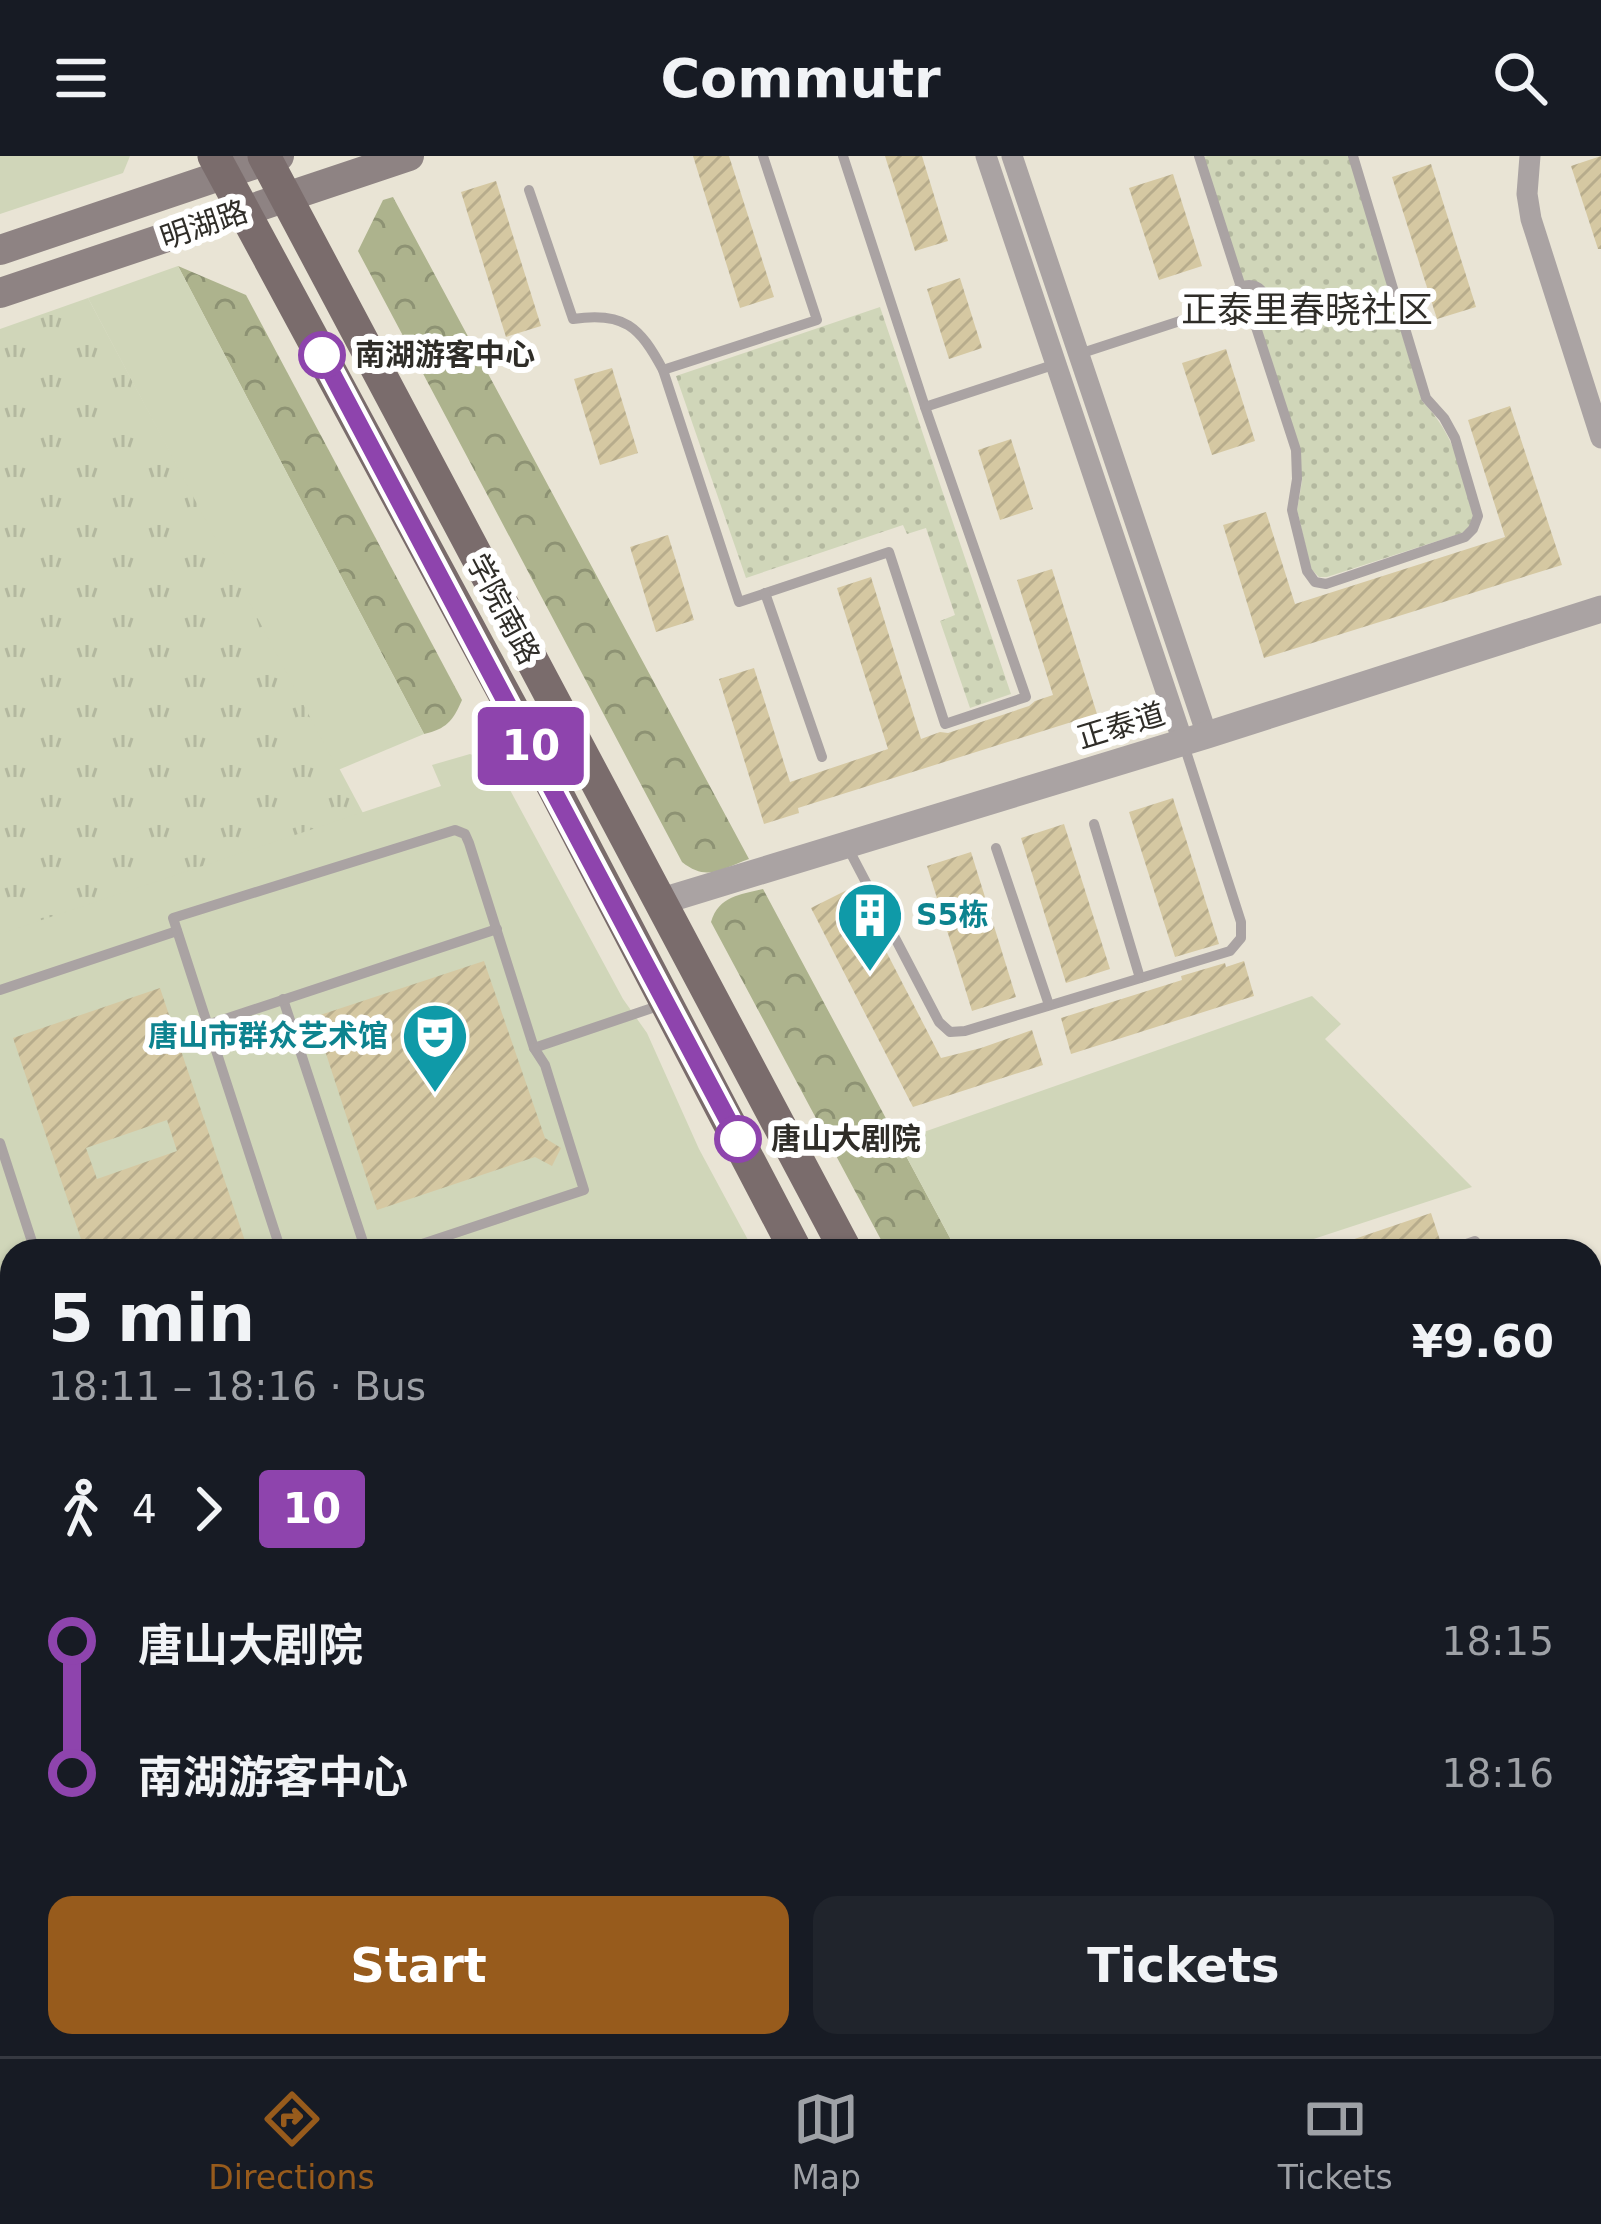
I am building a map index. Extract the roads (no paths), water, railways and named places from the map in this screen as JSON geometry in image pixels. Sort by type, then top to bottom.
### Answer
[{"type":"main road","name":"明湖路","points":[[0,293],[409,156]]},
{"type":"main road","name":"明湖路","points":[[0,250],[219,165],[270,157]]},
{"type":"main road","name":"学院南路","points":[[270,157],[284,198],[840,1239]]},
{"type":"main road","name":"学院南路","points":[[219,165],[790,1239]]},
{"type":"street","points":[[986,156],[1056,364],[1195,738]]},
{"type":"street","points":[[1012,156],[1079,354],[1195,738]]},
{"type":"street","points":[[1530,156],[1527,194],[1531,219],[1601,439]]},
{"type":"street","name":"正泰道","points":[[659,902],[1601,609]]},
{"type":"lane","points":[[663,370],[817,320],[763,156]]},
{"type":"lane","points":[[530,190],[573,319],[610,316],[632,328],[648,342],[663,370],[739,602],[889,552],[945,724],[1025,698],[843,156]]},
{"type":"lane","points":[[1199,156],[1241,287]]},
{"type":"lane","points":[[1253,319],[1296,450],[1298,479],[1292,510],[1307,572],[1315,582],[1325,584],[1465,537],[1473,529],[1478,516],[1455,438],[1426,398],[1353,156]]},
{"type":"lane","points":[[1255,286],[1263,293],[1264,308],[1253,319],[1237,314],[1232,304],[1241,287],[1255,286]]},
{"type":"lane","points":[[1079,354],[1232,304]]},
{"type":"lane","points":[[925,407],[1056,364]]},
{"type":"lane","points":[[765,593],[821,757]]},
{"type":"lane","points":[[847,844],[939,1022],[950,1032],[1230,951],[1241,938],[1241,922],[1195,738]]},
{"type":"lane","points":[[1094,824],[1140,978]]},
{"type":"lane","points":[[277,1239],[173,918],[454,830],[465,834],[470,843],[584,1190],[436,1239]]},
{"type":"lane","points":[[996,848],[1049,1005]]},
{"type":"lane","points":[[207,1025],[496,929]]},
{"type":"lane","points":[[0,990],[177,931]]},
{"type":"lane","points":[[283,1000],[362,1239]]},
{"type":"lane","points":[[535,1048],[667,1004]]},
{"type":"lane","points":[[0,1143],[31,1239]]},
{"type":"place","name":"南湖游客中心","points":[[322,355]]},
{"type":"place","name":"S5栋","points":[[870,974]]},
{"type":"place","name":"唐山市群众艺术馆","points":[[435,1095]]},
{"type":"place","name":"唐山大剧院","points":[[738,1139]]},
{"type":"district","name":"正泰里春晓社区","points":[[1307,309]]}]
